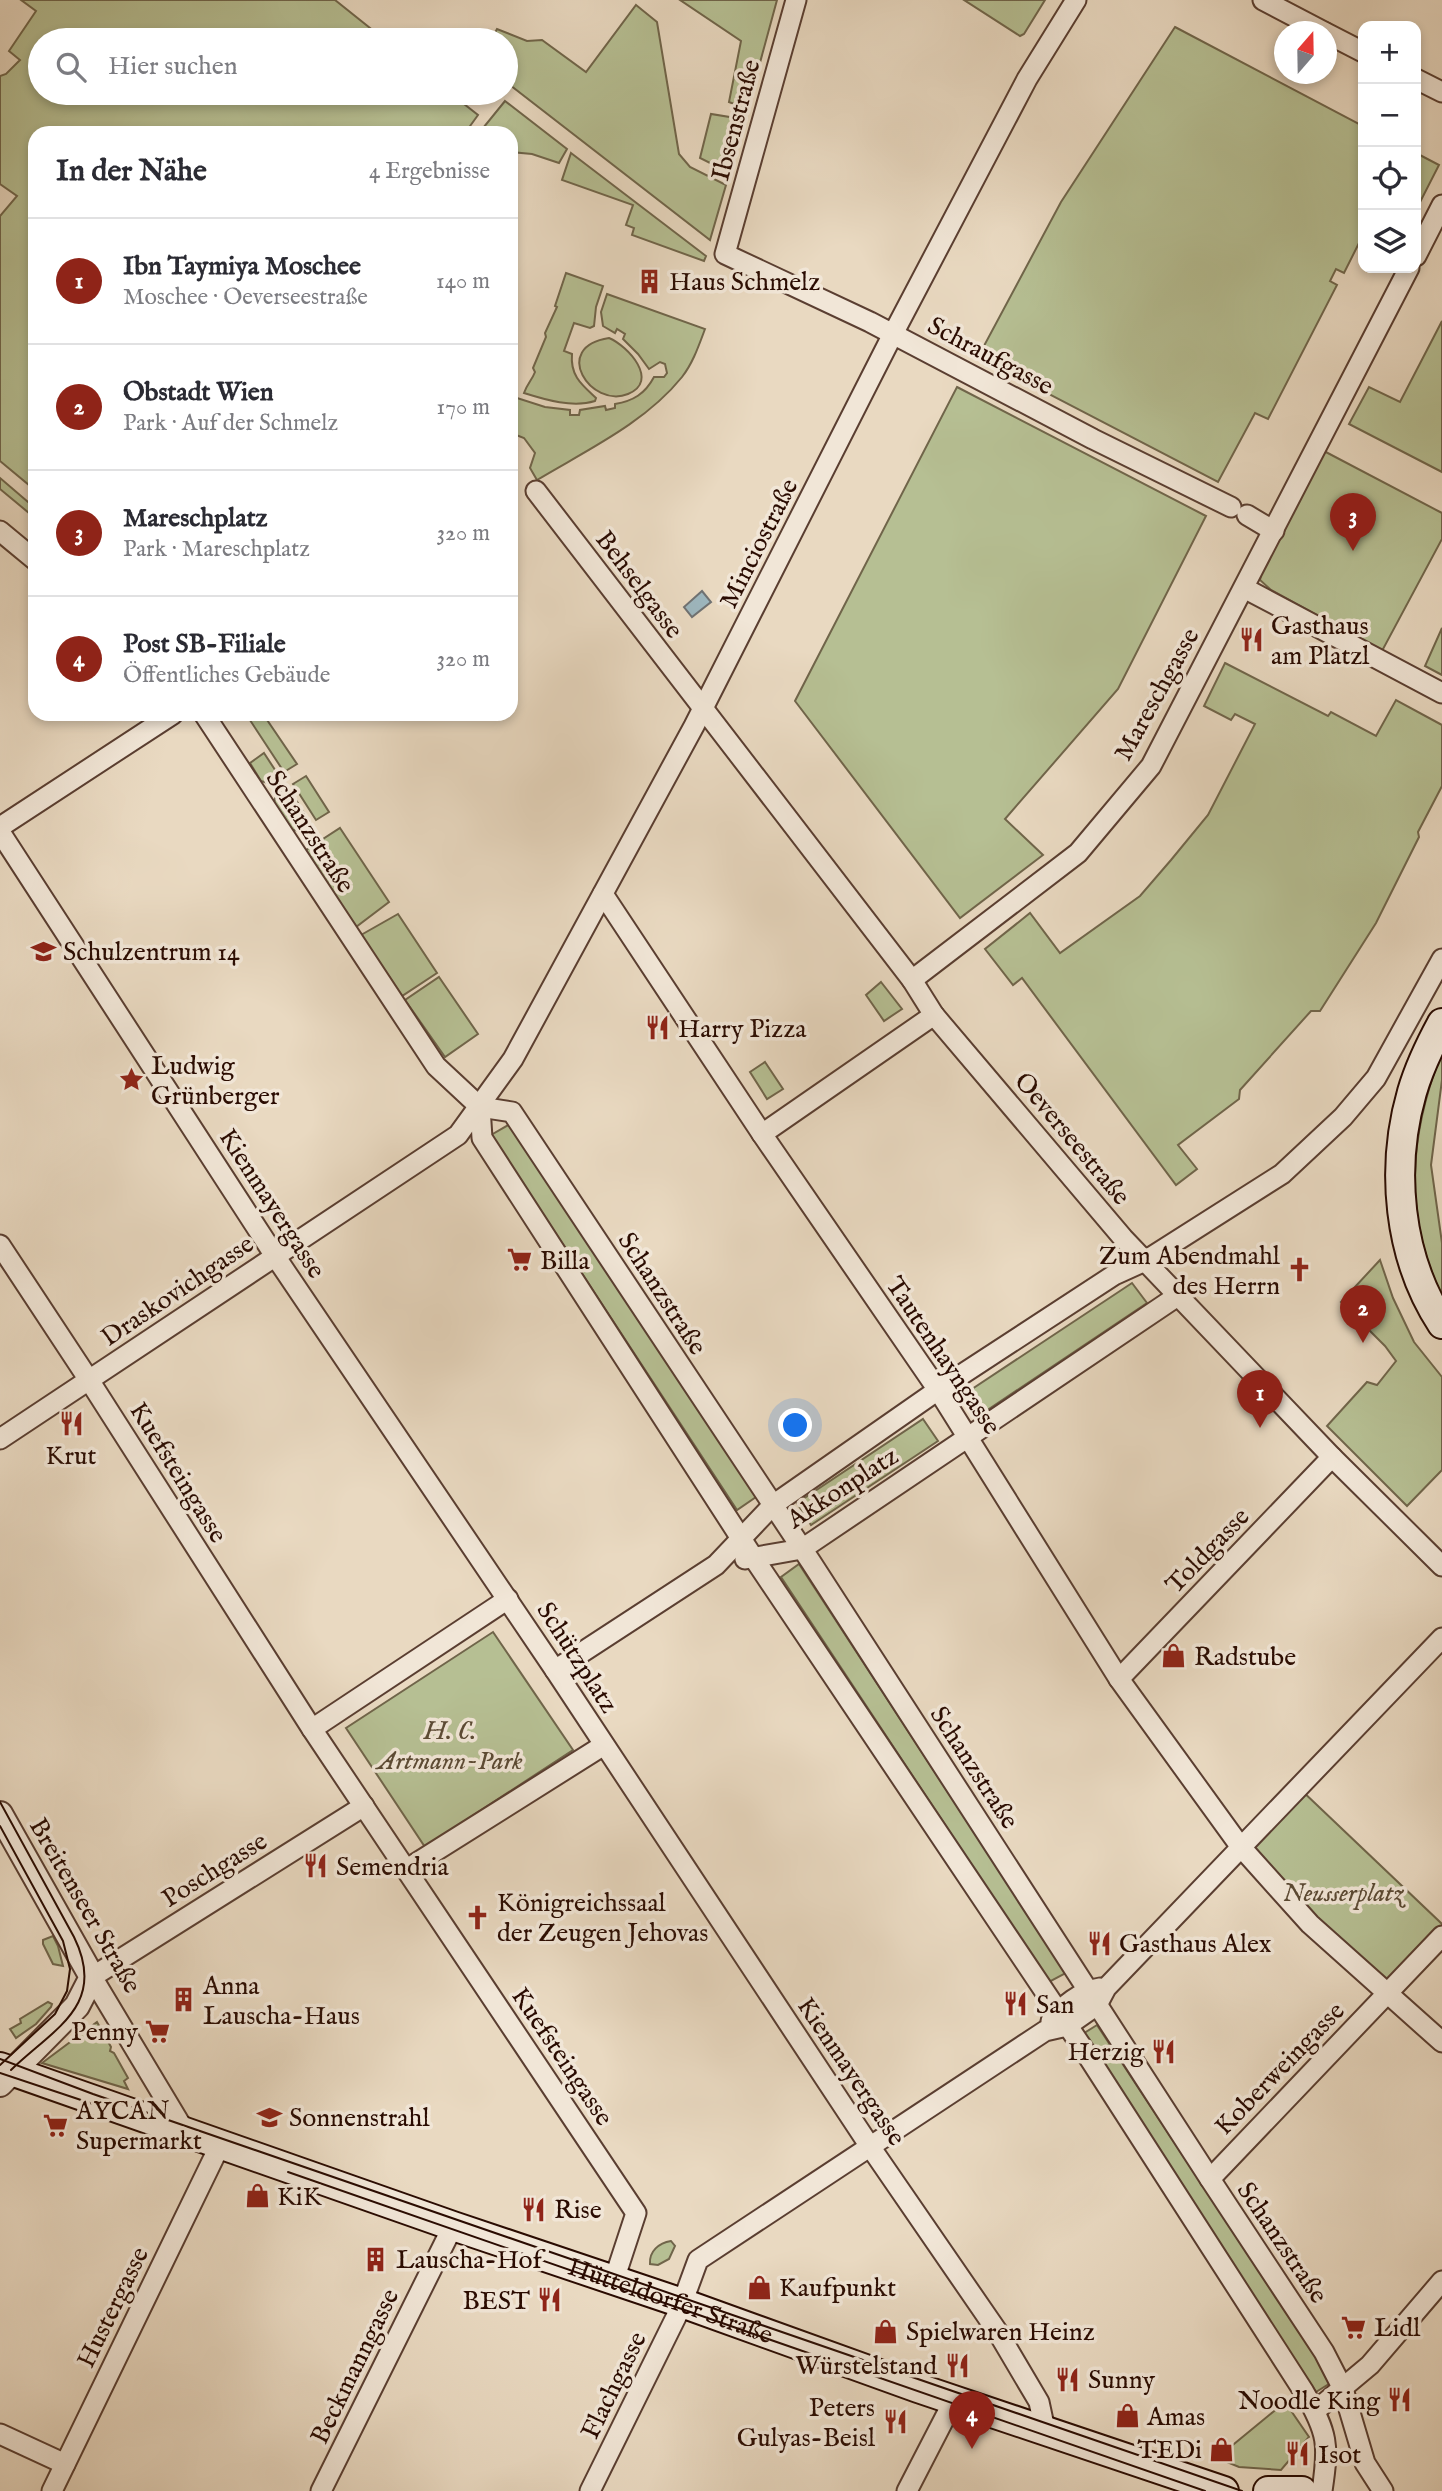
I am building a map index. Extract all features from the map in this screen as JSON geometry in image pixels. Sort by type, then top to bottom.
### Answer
[{"type":"main road","points":[[1442,1023],[1421,1067],[1410,1100],[1403,1131],[1400,1179],[1401,1203],[1409,1248],[1421,1282],[1442,1324]]},
{"type":"main road","name":"Hütteldorfer Straße","points":[[4,2074],[185,2133],[1224,2491]]},
{"type":"main road","points":[[1268,2491],[1302,2491]]},
{"type":"street","name":"Ibsenstraße","points":[[725,254],[796,0]]},
{"type":"street","name":"Minciostraße","points":[[481,1107],[513,1059],[703,709],[893,334],[1027,79],[1076,0]]},
{"type":"street","points":[[1263,0],[1304,21]]},
{"type":"street","points":[[1337,38],[1358,49]]},
{"type":"street","points":[[1421,82],[1442,92]]},
{"type":"street","points":[[1421,246],[1442,205]]},
{"type":"street","name":"Schraufgasse","points":[[725,254],[893,334],[1274,531]]},
{"type":"street","name":"Mareschgasse","points":[[912,981],[1078,853],[1151,766],[1406,273]]},
{"type":"street","name":"Behselgasse","points":[[536,491],[703,709]]},
{"type":"street","points":[[0,531],[28,554]]},
{"type":"street","points":[[1244,588],[1442,693]]},
{"type":"street","name":"Oeverseestraße","points":[[703,709],[912,981],[934,1015],[1123,1238],[1332,1457],[1442,1566]]},
{"type":"street","points":[[0,829],[162,721]]},
{"type":"street","name":"Schanzstraße","points":[[209,721],[436,1066],[481,1107],[512,1112],[773,1505],[1097,1994],[1210,2179],[1324,2351],[1343,2389],[1360,2451],[1383,2491]]},
{"type":"street","name":"Kienmayergasse","points":[[0,829],[275,1256],[508,1599]]},
{"type":"street","name":"Tautenhayngasse","points":[[603,894],[762,1134],[938,1390],[1119,1679],[1240,1846]]},
{"type":"street","name":"Akkonplatz","points":[[716,1565],[773,1505],[938,1390],[1114,1275],[1145,1261],[1282,1174],[1343,1117],[1376,1078],[1442,959]]},
{"type":"street","points":[[762,1134],[934,1015]]},
{"type":"street","points":[[481,1107],[482,1138],[753,1557],[1062,2019],[1315,2410],[1327,2449],[1322,2491]]},
{"type":"street","name":"Draskovichgasse","points":[[0,1439],[458,1135],[481,1107]]},
{"type":"street","name":"Kuefsteingasse","points":[[0,1245],[312,1729]]},
{"type":"street","name":"Akkonplatz","points":[[716,1565],[802,1549],[1179,1295]]},
{"type":"street","name":"Toldgasse","points":[[1119,1679],[1332,1457]]},
{"type":"street","points":[[555,1670],[716,1565]]},
{"type":"street","name":"Schützplatz","points":[[312,1729],[508,1599],[604,1745],[407,1869]]},
{"type":"street","points":[[1062,2019],[1097,1994],[1442,1638]]},
{"type":"street","points":[[312,1729],[407,1869]]},
{"type":"street","name":"Kienmayergasse","points":[[604,1745],[869,2146],[997,2331],[1039,2402],[1045,2430]]},
{"type":"street","name":"Poschgasse","points":[[92,1977],[364,1806]]},
{"type":"street","name":"Breitenseer Straße","points":[[0,1814],[92,1977],[185,2133]]},
{"type":"street","points":[[1240,1846],[1310,1924],[1442,2042]]},
{"type":"street","name":"Kuefsteingasse","points":[[407,1869],[636,2213],[614,2280]]},
{"type":"street","points":[[1387,1994],[1442,1936]]},
{"type":"street","points":[[4,2074],[77,2006],[92,1977]]},
{"type":"street","name":"Koberweingasse","points":[[1210,2179],[1387,1994]]},
{"type":"street","name":"Flachgasse","points":[[590,2491],[682,2303],[698,2260],[1062,2019]]},
{"type":"street","name":"Hustergasse","points":[[52,2491],[220,2145]]},
{"type":"street","name":"Beckmanngasse","points":[[321,2491],[453,2226]]},
{"type":"street","points":[[1315,2410],[1370,2365],[1442,2281]]},
{"type":"street","points":[[907,2491],[954,2400]]},
{"type":"street","points":[[0,2434],[65,2464]]},
{"type":"green space","points":[[21,0],[335,0],[370,28],[28,28],[28,105],[465,105],[478,115],[470,126],[28,126],[28,484],[0,461],[0,216],[17,196],[0,184],[0,76],[6,74],[20,60],[9,51],[36,11]]},
{"type":"green space","points":[[680,0],[777,0],[730,173],[700,158],[711,114],[736,118],[737,105],[729,102],[741,41]]},
{"type":"green space","points":[[964,0],[1045,0],[1024,34],[1020,36]]},
{"type":"green space","points":[[636,5],[657,22],[679,154],[690,167],[726,185],[710,240],[518,91],[518,37],[527,41],[542,40],[586,72]]},
{"type":"green space","points":[[1175,27],[1274,79],[1274,84],[1283,84],[1358,123],[1358,245],[1344,273],[1336,269],[1330,281],[1337,285],[1268,419],[1255,413],[1218,482],[978,357],[1061,202]]},
{"type":"green space","points":[[502,105],[510,105],[567,149],[559,163],[532,154],[518,153],[518,126],[485,126]]},
{"type":"green space","points":[[571,153],[706,256],[704,261],[632,235],[634,228],[626,225],[633,205],[562,180]]},
{"type":"green space","points":[[1421,156],[1439,165],[1421,200]]},
{"type":"green space","points":[[566,273],[603,286],[596,307],[594,326],[590,328],[574,323],[564,351],[572,354],[575,374],[596,398],[595,401],[587,403],[560,402],[524,393],[535,372],[533,368],[557,307],[555,306]]},
{"type":"green space","points":[[607,294],[705,329],[693,360],[682,377],[651,408],[614,434],[537,480],[530,468],[535,453],[524,438],[518,436],[518,398],[545,407],[570,410],[570,415],[579,415],[580,410],[605,406],[606,410],[615,408],[615,404],[633,399],[642,392],[654,377],[664,377],[667,373],[665,364],[660,362],[649,369],[623,339],[625,334],[617,329],[615,333],[603,326],[601,312]]},
{"type":"green space","points":[[1442,321],[1442,472],[1349,424],[1369,387],[1400,402]]},
{"type":"green space","points":[[609,338],[624,348],[638,364],[641,381],[637,388],[628,394],[614,396],[601,393],[582,375],[579,364],[582,353],[591,344]]},
{"type":"green space","points":[[957,387],[1206,516],[1118,689],[1005,819],[1043,855],[960,918],[795,701]]},
{"type":"green space","points":[[1322,450],[1442,513],[1442,539],[1382,651],[1271,590],[1260,580]]},
{"type":"green space","points":[[0,478],[28,502],[28,512],[0,489]]},
{"type":"green space","points":[[1442,628],[1442,675],[1425,666]]},
{"type":"green space","points":[[1225,663],[1328,716],[1331,712],[1376,736],[1396,700],[1442,725],[1442,786],[1376,923],[1320,1011],[1311,1011],[1240,1090],[1239,1099],[1178,1145],[1197,1169],[1176,1185],[1022,978],[1013,985],[985,949],[1030,913],[1060,953],[1140,896],[1171,860],[1208,815],[1255,724],[1235,714],[1231,720],[1204,706]]},
{"type":"green space","points":[[251,721],[268,721],[297,764],[284,772]]},
{"type":"green space","points":[[264,753],[279,776],[267,783],[261,781],[250,763]]},
{"type":"green space","points":[[306,776],[329,812],[316,820],[293,784]]},
{"type":"green space","points":[[288,787],[311,824],[298,831],[290,829],[274,803],[276,795]]},
{"type":"green space","points":[[340,828],[389,902],[356,927],[306,850]]},
{"type":"green space","points":[[398,914],[437,973],[402,996],[361,935]]},
{"type":"green space","points":[[439,977],[478,1034],[445,1057],[405,1000]]},
{"type":"green space","points":[[881,982],[902,1009],[884,1021],[866,995]]},
{"type":"green space","points":[[1442,1052],[1442,1080],[1431,1165],[1442,1243],[1442,1296],[1429,1266],[1421,1235],[1415,1174],[1423,1113]]},
{"type":"green space","points":[[765,1062],[783,1089],[767,1099],[750,1072]]},
{"type":"green space","points":[[510,1124],[756,1497],[737,1510],[491,1135]]},
{"type":"green space","points":[[1380,1260],[1393,1298],[1414,1342],[1442,1377],[1442,1470],[1407,1506],[1327,1426],[1367,1382],[1377,1385],[1396,1361],[1385,1346],[1341,1302]]},
{"type":"green space","points":[[1132,1283],[1147,1303],[977,1417],[963,1395]]},
{"type":"green space","points":[[923,1419],[938,1441],[811,1525],[797,1503]]},
{"type":"green space","points":[[799,1564],[1066,1973],[1049,1982],[781,1577]]},
{"type":"green space","name":"H. C. Artmann-Park","points":[[493,1632],[573,1750],[425,1847],[346,1728]]},
{"type":"green space","name":"Neusserplatz","points":[[1298,1787],[1442,1924],[1442,1936],[1387,1994],[1240,1846]]},
{"type":"green space","points":[[53,1936],[63,1966],[53,1964],[43,1944],[43,1940]]},
{"type":"green space","points":[[48,2002],[52,2004],[51,2007],[36,2024],[16,2038],[10,2029],[21,2023],[20,2019]]},
{"type":"green space","points":[[97,2022],[111,2047],[110,2051],[114,2053],[128,2078],[124,2081],[128,2089],[42,2063]]},
{"type":"green space","points":[[1097,2025],[1332,2382],[1316,2392],[1081,2035]]},
{"type":"green space","points":[[671,2241],[675,2246],[669,2259],[658,2265],[650,2264],[651,2255],[656,2248]]},
{"type":"green space","points":[[1285,2402],[1309,2437],[1281,2470],[1239,2467],[1217,2458]]},
{"type":"water","points":[[702,591],[711,602],[692,617],[684,607]]},
{"type":"tram line","points":[[0,1802],[74,1937],[83,1961],[84,1981],[80,1999],[71,2014],[11,2070]]},
{"type":"tram line","points":[[0,1826],[63,1941],[70,1969],[67,1991],[55,2014],[0,2065]]},
{"type":"tram line","points":[[0,2059],[93,2094],[1242,2491]]},
{"type":"tram line","points":[[0,2073],[96,2105]]},
{"type":"tram line","points":[[288,2172],[1205,2491]]},
{"type":"place","name":"Haus Schmelz","points":[[649,281]]},
{"type":"place","name":"Mareschplatz","points":[[1353,551]]},
{"type":"place","name":"Gasthaus am Platzl","points":[[1251,640]]},
{"type":"place","name":"Schulzentrum 14","points":[[43,951]]},
{"type":"place","name":"Harry Pizza","points":[[658,1028]]},
{"type":"place","name":"Ludwig Grünberger","points":[[131,1080]]},
{"type":"place","name":"Billa","points":[[520,1260]]},
{"type":"place","name":"Zum Abendmahl des Herrn","points":[[1300,1270]]},
{"type":"place","name":"Obstadt Wien","points":[[1363,1343]]},
{"type":"place","name":"Krut","points":[[71,1423]]},
{"type":"place","name":"Ibn Taymiya Moschee","points":[[1260,1428]]},
{"type":"place","name":"Radstube","points":[[1174,1656]]},
{"type":"place","name":"Semendria","points":[[316,1866]]},
{"type":"place","name":"Königreichssaal der Zeugen Jehovas","points":[[477,1917]]},
{"type":"place","name":"Gasthaus Alex","points":[[1099,1943]]},
{"type":"place","name":"Anna Lauscha-Haus","points":[[183,2000]]},
{"type":"place","name":"San","points":[[1016,2004]]},
{"type":"place","name":"Penny","points":[[158,2031]]},
{"type":"place","name":"Herzig","points":[[1164,2051]]},
{"type":"place","name":"Sonnenstrahl","points":[[269,2117]]},
{"type":"place","name":"AYCAN Supermarkt","points":[[56,2125]]},
{"type":"place","name":"KiK","points":[[257,2196]]},
{"type":"place","name":"Rise","points":[[534,2209]]},
{"type":"place","name":"Lauscha-Hof","points":[[376,2259]]},
{"type":"place","name":"Kaufpunkt","points":[[759,2287]]},
{"type":"place","name":"BEST","points":[[550,2300]]},
{"type":"place","name":"Lidl","points":[[1354,2327]]},
{"type":"place","name":"Spielwaren Heinz","points":[[886,2331]]},
{"type":"place","name":"Würstelstand","points":[[957,2365]]},
{"type":"place","name":"Sunny","points":[[1068,2379]]},
{"type":"place","name":"Noodle King","points":[[1400,2400]]},
{"type":"place","name":"Amas","points":[[1127,2416]]},
{"type":"place","name":"Peters Gulyas-Beisl","points":[[895,2422]]},
{"type":"place","name":"Post SB-Filiale","points":[[972,2449]]},
{"type":"place","name":"TEDi","points":[[1222,2449]]},
{"type":"place","name":"Isot","points":[[1298,2454]]}]
